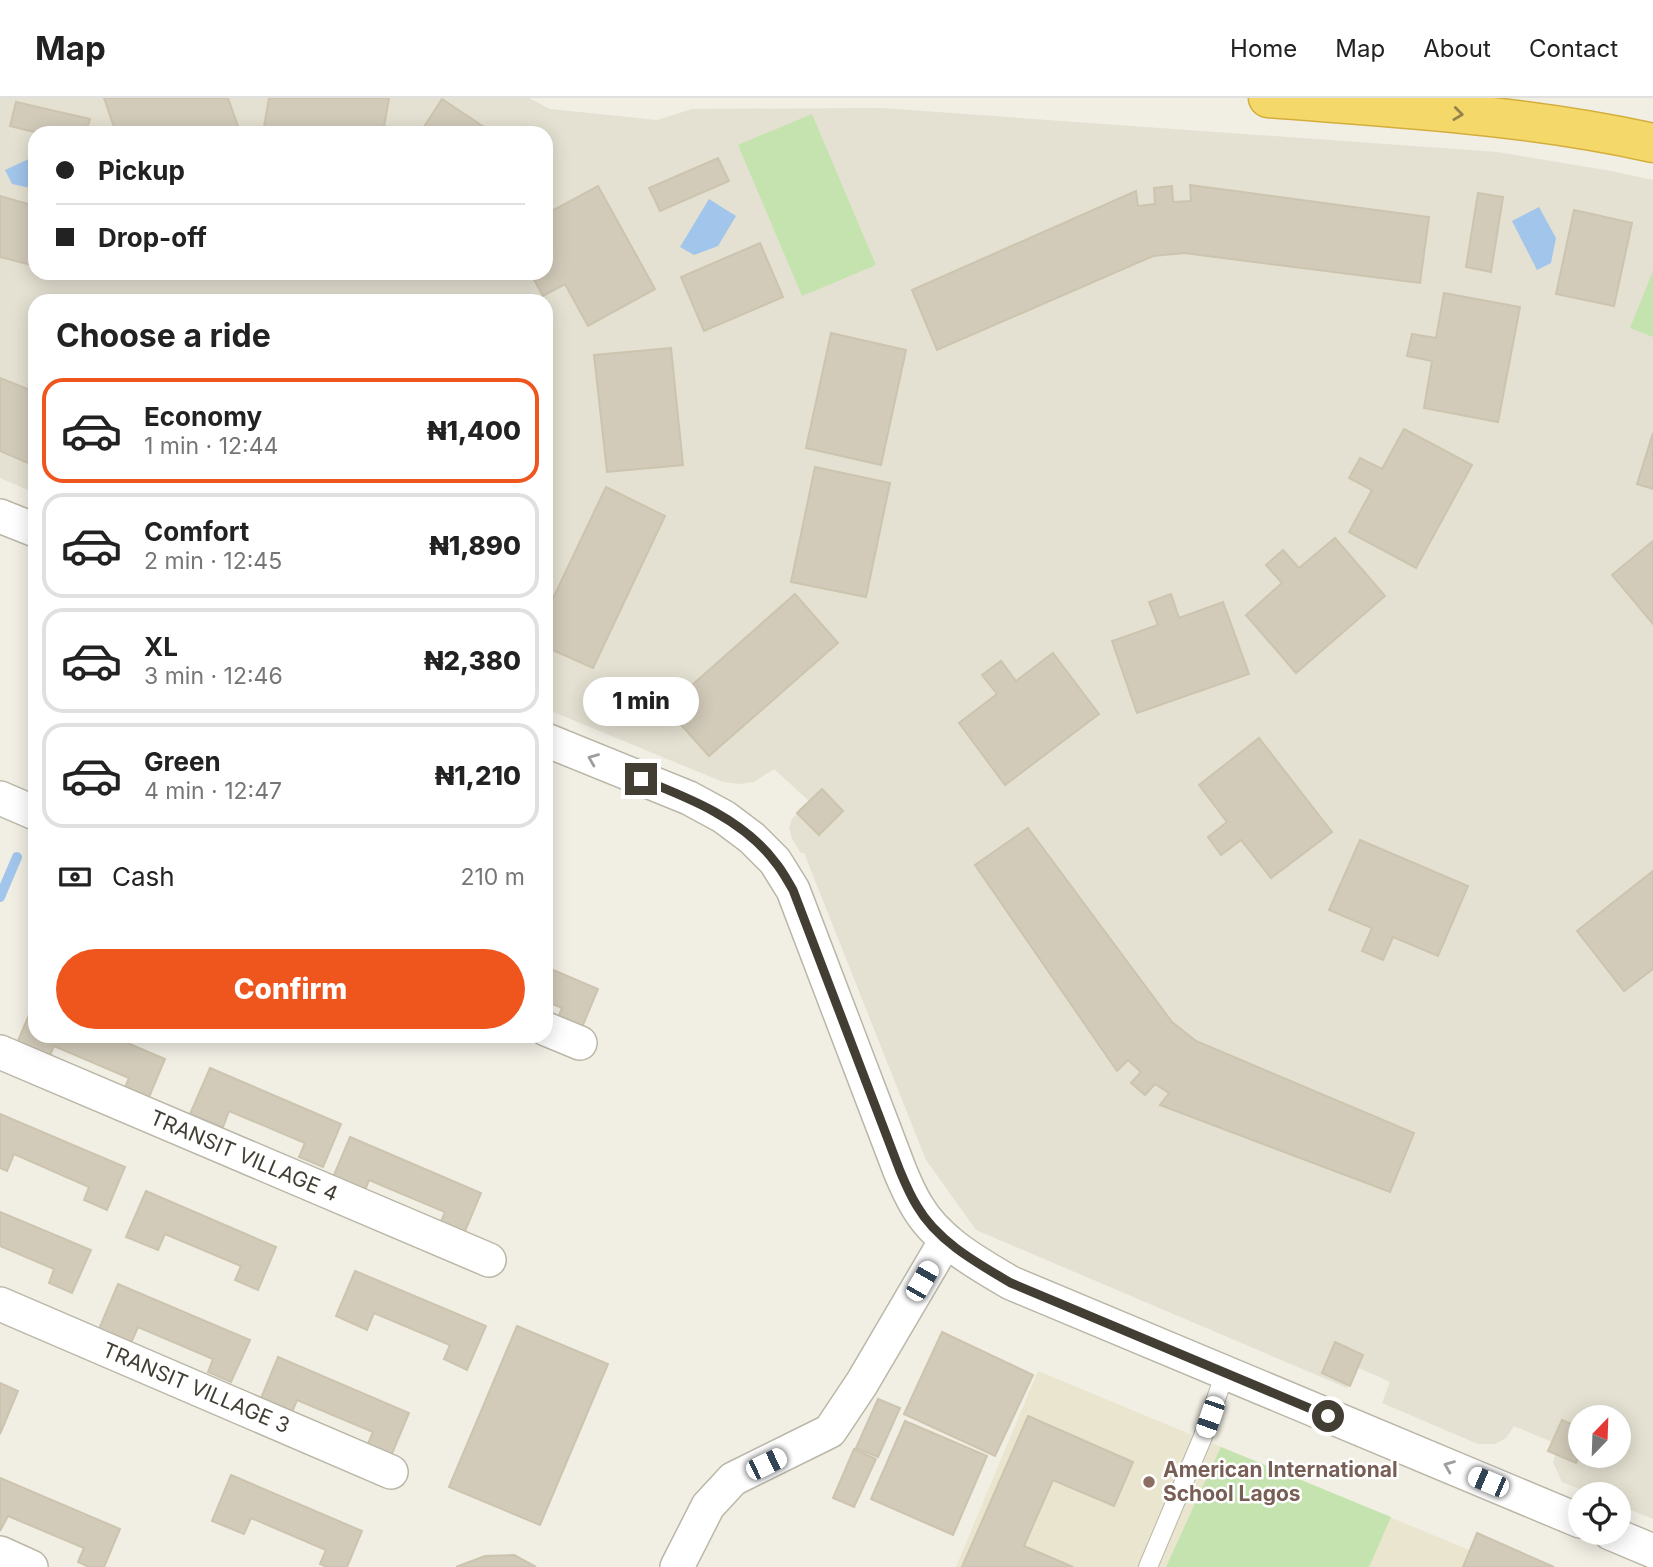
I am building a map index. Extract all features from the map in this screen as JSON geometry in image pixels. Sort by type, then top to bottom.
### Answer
[{"type":"highway","points":[[1268,98],[1436,111],[1611,133],[1653,143]]},
{"type":"street","points":[[0,516],[28,527]]},
{"type":"street","points":[[553,743],[689,798],[724,817],[775,861],[793,890],[900,1171],[918,1208],[946,1240],[1011,1283],[1568,1516]]},
{"type":"street","points":[[0,798],[28,810]]},
{"type":"street","points":[[553,1032],[580,1043]]},
{"type":"street","name":"TRANSIT VILLAGE 4","points":[[0,1052],[489,1260]]},
{"type":"street","points":[[677,1567],[708,1506],[733,1479],[830,1431],[862,1383],[946,1240]]},
{"type":"street","name":"TRANSIT VILLAGE 3","points":[[0,1304],[391,1472]]},
{"type":"street","points":[[1631,1542],[1653,1551]]},
{"type":"street","points":[[0,1553],[32,1567]]},
{"type":"lane","points":[[1148,1567],[1202,1439],[1225,1373]]},
{"type":"shaded area","points":[[0,98],[529,98],[550,109],[657,120],[692,109],[881,108],[1497,152],[1653,180],[1653,1519],[1631,1510],[1631,1482],[1568,1482],[1568,1484],[1562,1482],[1553,1462],[1556,1454],[1548,1451],[1552,1442],[1514,1426],[1506,1438],[1495,1444],[1478,1444],[1382,1403],[1390,1382],[1375,1375],[1358,1368],[1347,1388],[976,1230],[926,1160],[804,853],[801,853],[792,839],[789,828],[792,819],[809,801],[774,769],[754,782],[723,782],[553,712],[553,294],[28,294],[28,490],[0,478]]},
{"type":"shaded area","name":"American International School Lagos","points":[[1038,1371],[1469,1550],[1477,1533],[1554,1567],[956,1567]]},
{"type":"green space","points":[[812,114],[876,265],[802,296],[738,145]]},
{"type":"green space","points":[[1653,271],[1653,337],[1630,328]]},
{"type":"green space","points":[[1221,1447],[1391,1517],[1369,1567],[1166,1567]]},
{"type":"water","points":[[28,159],[28,187],[12,184],[5,170]]},
{"type":"water","points":[[709,199],[736,216],[718,246],[694,255],[680,247]]},
{"type":"water","points":[[1539,207],[1556,238],[1551,263],[1537,270],[1512,221]]},
{"type":"building","points":[[104,98],[228,98],[238,126],[114,126]]},
{"type":"building","points":[[269,98],[389,98],[384,126],[264,126]]},
{"type":"building","points":[[442,99],[482,126],[425,126]]},
{"type":"building","points":[[16,102],[90,119],[88,126],[28,126],[28,130],[10,126]]},
{"type":"building","points":[[718,158],[729,181],[660,211],[649,188]]},
{"type":"building","points":[[1190,185],[1429,217],[1420,283],[1184,253],[1153,256],[937,350],[912,290],[1136,191],[1138,206],[1155,204],[1154,188],[1172,186],[1173,202],[1191,201]]},
{"type":"building","points":[[598,186],[655,289],[588,326],[565,284],[542,294],[534,280],[553,280],[553,210]]},
{"type":"building","points":[[1478,193],[1503,197],[1491,272],[1466,267]]},
{"type":"building","points":[[0,196],[28,204],[28,264],[0,257]]},
{"type":"building","points":[[1574,210],[1632,223],[1614,306],[1556,294]]},
{"type":"building","points":[[760,243],[783,297],[704,331],[681,277]]},
{"type":"building","points":[[1444,293],[1520,307],[1498,422],[1424,408],[1432,361],[1407,356],[1412,334],[1436,338]]},
{"type":"building","points":[[831,333],[906,350],[881,465],[806,448]]},
{"type":"building","points":[[671,348],[683,465],[607,472],[594,355]]},
{"type":"building","points":[[0,378],[28,389],[28,463],[0,451]]},
{"type":"building","points":[[1404,429],[1472,465],[1416,568],[1349,532],[1372,490],[1349,478],[1360,458],[1382,469]]},
{"type":"building","points":[[1653,433],[1653,489],[1637,484]]},
{"type":"building","points":[[815,467],[890,483],[866,597],[791,582]]},
{"type":"building","points":[[606,487],[665,516],[593,668],[553,650],[553,598]]},
{"type":"building","points":[[1335,538],[1385,596],[1296,673],[1246,615],[1282,583],[1266,565],[1283,550],[1299,568]]},
{"type":"building","points":[[1653,541],[1653,624],[1612,575]]},
{"type":"building","points":[[795,594],[838,643],[709,756],[666,708]]},
{"type":"building","points":[[1171,594],[1179,618],[1223,602],[1249,674],[1137,713],[1112,641],[1158,625],[1149,602]]},
{"type":"building","points":[[1053,653],[1099,714],[1005,785],[959,723],[997,694],[982,675],[1001,661],[1016,681]]},
{"type":"building","points":[[1259,738],[1332,832],[1271,878],[1241,840],[1221,855],[1208,837],[1227,822],[1199,785]]},
{"type":"building","points":[[822,789],[843,811],[819,835],[797,813]]},
{"type":"building","points":[[1028,828],[1172,1022],[1196,1041],[1414,1133],[1390,1192],[1160,1105],[1169,1093],[1155,1084],[1145,1095],[1131,1083],[1141,1072],[1128,1060],[1117,1071],[975,865]]},
{"type":"building","points":[[1360,840],[1468,886],[1438,956],[1393,937],[1383,960],[1362,951],[1372,928],[1329,910]]},
{"type":"building","points":[[1653,871],[1653,969],[1624,991],[1577,931]]},
{"type":"building","points":[[553,970],[598,989],[580,1032],[556,1022],[562,1008],[553,1004]]},
{"type":"building","points":[[28,1017],[28,1043],[127,1043],[165,1059],[147,1102],[123,1092],[129,1078],[54,1046],[47,1062],[15,1048]]},
{"type":"building","points":[[210,1068],[341,1124],[323,1167],[299,1157],[305,1143],[229,1111],[223,1127],[190,1114]]},
{"type":"building","points":[[0,1114],[125,1167],[107,1210],[84,1200],[89,1187],[14,1154],[7,1171],[0,1168]]},
{"type":"building","points":[[350,1137],[481,1193],[463,1236],[439,1226],[445,1212],[369,1180],[363,1196],[331,1182]]},
{"type":"building","points":[[146,1191],[276,1247],[258,1290],[235,1280],[241,1266],[165,1234],[158,1250],[126,1237]]},
{"type":"building","points":[[0,1212],[91,1250],[72,1293],[49,1283],[54,1269],[0,1246]]},
{"type":"building","points":[[355,1271],[486,1326],[467,1370],[444,1359],[450,1345],[374,1313],[367,1330],[336,1316]]},
{"type":"building","points":[[118,1284],[250,1340],[231,1382],[208,1372],[213,1359],[138,1327],[131,1343],[99,1329]]},
{"type":"building","points":[[517,1326],[608,1364],[540,1525],[449,1487]]},
{"type":"building","points":[[942,1332],[1033,1375],[995,1456],[904,1414]]},
{"type":"building","points":[[1335,1342],[1363,1355],[1350,1386],[1322,1373]]},
{"type":"building","points":[[278,1357],[409,1413],[391,1456],[367,1446],[373,1432],[297,1400],[290,1417],[259,1403]]},
{"type":"building","points":[[0,1383],[18,1391],[0,1434]]},
{"type":"building","points":[[878,1399],[900,1408],[878,1457],[856,1448]]},
{"type":"building","points":[[1028,1416],[1133,1462],[1114,1506],[1053,1480],[1024,1546],[1073,1567],[962,1567]]},
{"type":"building","points":[[1562,1420],[1568,1423],[1568,1460],[1548,1451]]},
{"type":"building","points":[[905,1421],[987,1456],[953,1535],[871,1499]]},
{"type":"building","points":[[854,1449],[876,1459],[854,1507],[833,1498]]},
{"type":"building","points":[[231,1475],[362,1531],[347,1567],[327,1567],[320,1564],[326,1550],[251,1518],[244,1534],[212,1521]]},
{"type":"building","points":[[0,1478],[120,1529],[104,1567],[89,1567],[78,1562],[84,1548],[8,1516],[0,1531]]},
{"type":"building","points":[[1477,1533],[1554,1567],[1463,1567]]},
{"type":"building","points":[[514,1555],[536,1567],[456,1567],[485,1556]]},
{"type":"waterway","points":[[0,897],[17,857]]},
{"type":"place","name":"American International School Lagos","points":[[1149,1482]]},
{"type":"route","points":[[641,779],[689,798],[724,817],[752,838],[775,861],[793,890],[900,1171],[918,1208],[946,1240],[1011,1283],[1328,1416]]}]
